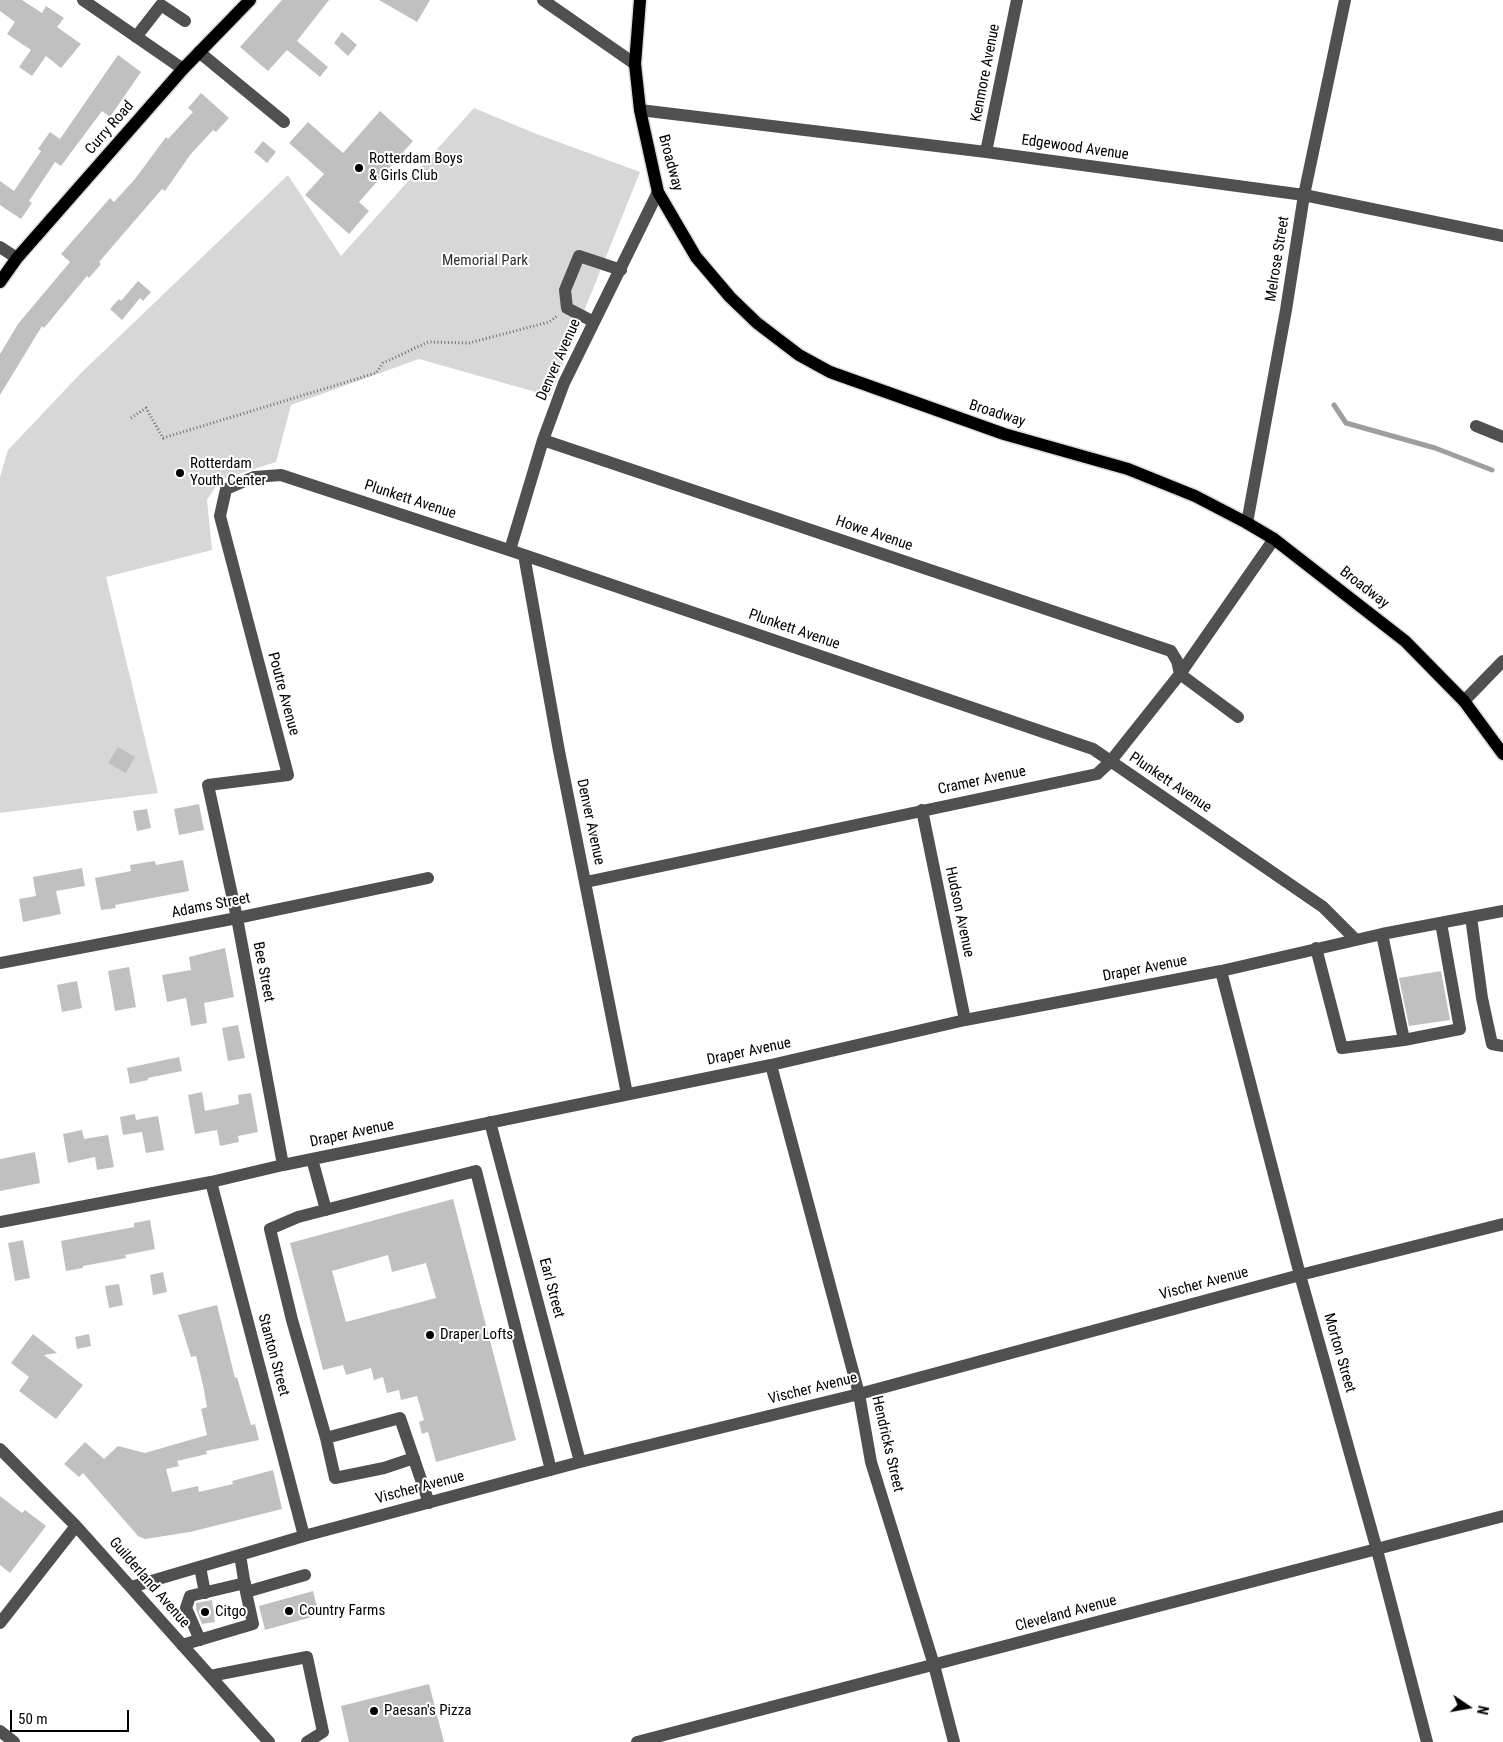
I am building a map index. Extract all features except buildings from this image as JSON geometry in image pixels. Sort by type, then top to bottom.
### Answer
[{"type":"main road","name":"Curry Road","points":[[0,282],[16,258],[183,69],[250,0]]},
{"type":"main road","name":"Broadway","points":[[640,0],[634,64],[640,110],[658,192],[696,257],[730,297],[757,323],[799,355],[830,372],[1004,434],[1128,469],[1195,496],[1274,539],[1405,641],[1464,701],[1503,754]]},
{"type":"street","points":[[83,0],[183,69]]},
{"type":"street","points":[[543,0],[634,64]]},
{"type":"street","name":"Kenmore Avenue","points":[[986,152],[1017,0]]},
{"type":"street","name":"Melrose Street","points":[[1247,524],[1286,310],[1304,195],[1345,0]]},
{"type":"street","points":[[136,36],[161,6],[185,20]]},
{"type":"street","points":[[199,52],[284,122]]},
{"type":"street","name":"Edgewood Avenue","points":[[640,110],[986,152],[1304,195],[1503,236]]},
{"type":"street","name":"Denver Avenue","points":[[510,550],[543,440],[564,383],[658,192]]},
{"type":"street","points":[[0,247],[16,258]]},
{"type":"street","points":[[594,322],[567,308],[564,290],[579,256],[620,270]]},
{"type":"street","points":[[1476,426],[1503,437]]},
{"type":"street","name":"Howe Avenue","points":[[543,440],[1171,651],[1177,661],[1180,674]]},
{"type":"street","name":"Plunkett Avenue","points":[[227,542],[220,516],[226,489],[254,477],[281,475],[510,550],[1092,749],[1323,907],[1356,940]]},
{"type":"street","name":"Cramer Avenue","points":[[586,882],[1097,774],[1110,762],[1180,674],[1274,539]]},
{"type":"street","name":"Poutre Avenue","points":[[208,785],[288,776],[227,542]]},
{"type":"street","name":"Denver Avenue","points":[[524,555],[559,751],[627,1094]]},
{"type":"street","points":[[1464,701],[1503,661]]},
{"type":"street","points":[[1180,674],[1238,717]]},
{"type":"street","name":"Bee Street","points":[[208,785],[237,918],[283,1164]]},
{"type":"street","name":"Hudson Avenue","points":[[922,810],[965,1020]]},
{"type":"street","name":"Adams Street","points":[[0,963],[237,918],[428,878]]},
{"type":"street","name":"Draper Avenue","points":[[0,1222],[211,1182],[283,1164],[771,1065],[965,1020],[1221,971],[1316,948],[1503,911]]},
{"type":"street","points":[[1471,917],[1482,998],[1492,1044],[1503,1046]]},
{"type":"street","points":[[1316,948],[1342,1048],[1404,1040],[1460,1029],[1441,923]]},
{"type":"street","points":[[1382,934],[1404,1040]]},
{"type":"street","name":"Morton Street","points":[[1221,971],[1300,1275],[1377,1550],[1427,1742]]},
{"type":"street","name":"Hendricks Street","points":[[771,1065],[858,1394],[875,1478],[934,1665],[954,1742]]},
{"type":"street","name":"Earl Street","points":[[490,1122],[580,1462]]},
{"type":"street","points":[[312,1158],[326,1210]]},
{"type":"street","points":[[414,1458],[384,1468],[335,1478],[326,1438],[292,1320],[270,1229],[298,1217],[476,1171],[551,1470]]},
{"type":"street","name":"Stanton Street","points":[[211,1182],[304,1536]]},
{"type":"street","name":"Vischer Avenue","points":[[131,1587],[304,1536],[580,1462],[858,1394],[1300,1275],[1503,1224]]},
{"type":"street","points":[[326,1438],[400,1418],[429,1503]]},
{"type":"street","name":"Guilderland Avenue","points":[[0,1449],[76,1526],[269,1742]]},
{"type":"street","name":"Cleveland Avenue","points":[[638,1742],[1503,1516]]},
{"type":"street","points":[[0,1623],[76,1526]]},
{"type":"street","points":[[182,1646],[253,1624],[240,1555]]},
{"type":"street","points":[[200,1567],[206,1593]]},
{"type":"street","points":[[200,1640],[186,1608],[190,1596],[306,1575]]},
{"type":"street","points":[[210,1676],[307,1657],[326,1737],[307,1742]]},
{"type":"street","points":[[0,1731],[14,1742]]},
{"type":"path","points":[[131,418],[146,408],[163,438],[376,373],[383,363],[428,342],[469,343],[549,322],[567,308]]},
{"type":"green space","name":"Memorial Park","points":[[474,108],[534,133],[640,172],[550,396],[419,359],[291,405],[276,462],[220,480],[207,500],[212,550],[106,577],[158,793],[0,813],[0,477],[8,450],[81,373],[288,175],[341,256]]},
{"type":"waterway","points":[[1334,405],[1346,423],[1435,448],[1492,470]]},
{"type":"place","name":"Rotterdam Boys & Girls Club","points":[[359,168]]},
{"type":"place","name":"Rotterdam Youth Center","points":[[180,473]]},
{"type":"place","name":"Draper Lofts","points":[[430,1335]]},
{"type":"place","name":"Country Farms","points":[[289,1611]]},
{"type":"place","name":"Citgo","points":[[205,1612]]},
{"type":"place","name":"Paesan's Pizza","points":[[374,1711]]}]
